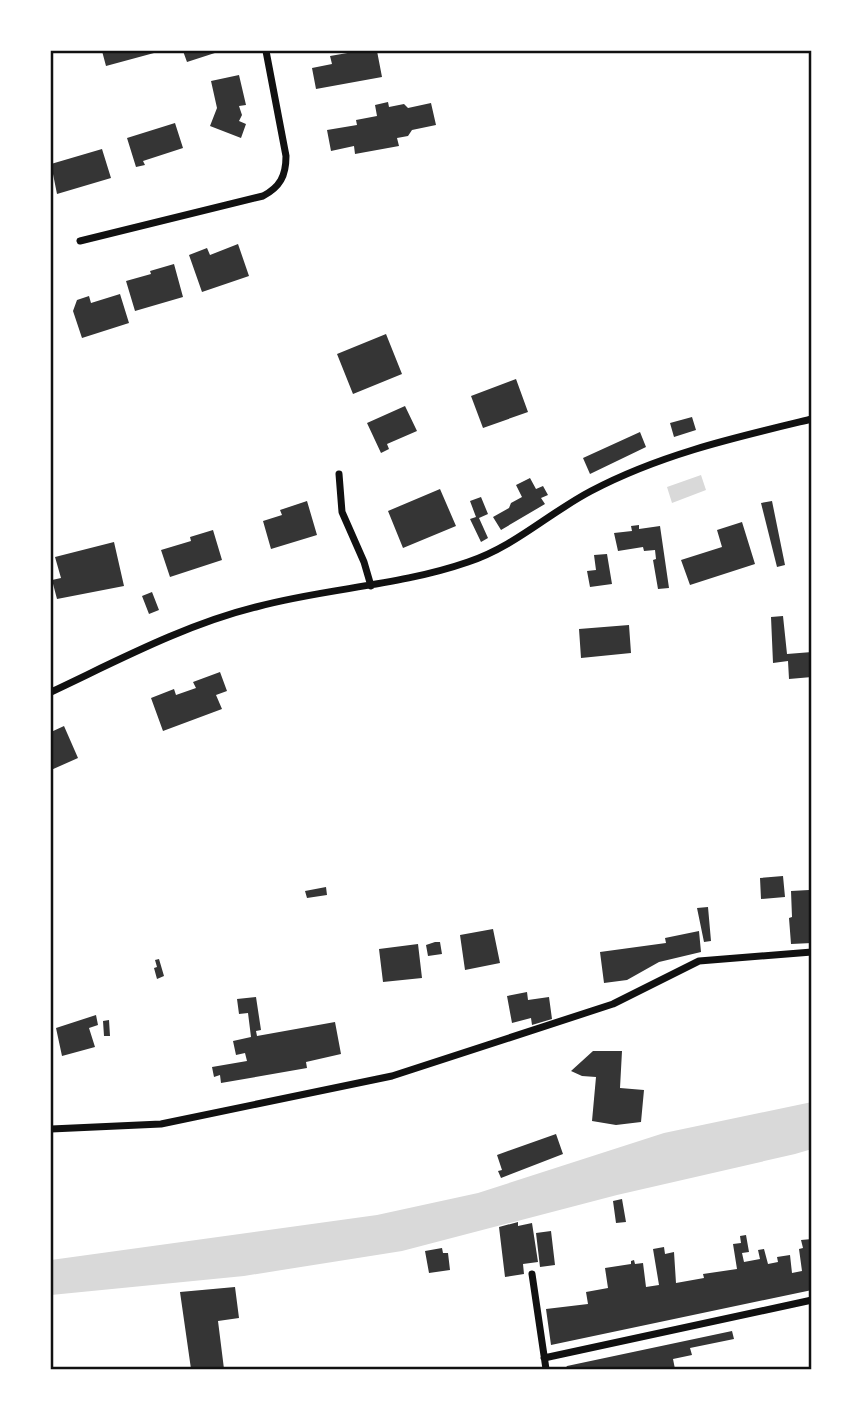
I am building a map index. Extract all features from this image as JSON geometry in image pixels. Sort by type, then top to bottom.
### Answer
[{"type":"street","points":[[80,240],[263,196],[274,190],[282,180],[286,156],[266,51]]},
{"type":"street","points":[[51,692],[151,645],[235,612],[279,601],[435,572],[486,555],[531,530],[589,492],[659,461],[731,439],[812,419]]},
{"type":"street","points":[[339,474],[342,512],[364,562],[371,586]]},
{"type":"street","points":[[51,1129],[161,1124],[393,1076],[613,1004],[699,961],[812,952]]},
{"type":"street","points":[[532,1274],[546,1369]]},
{"type":"street","points":[[544,1358],[812,1300]]},
{"type":"shaded area","points":[[701,475],[706,490],[672,503],[667,487]]},
{"type":"shaded area","points":[[812,1102],[812,1149],[795,1154],[617,1195],[402,1251],[244,1276],[51,1295],[51,1260],[377,1215],[478,1193],[664,1133]]},
{"type":"building","points":[[102,51],[153,51],[154,53],[106,66]]},
{"type":"building","points":[[183,51],[221,51],[187,62]]},
{"type":"building","points":[[377,51],[382,77],[316,89],[312,68],[332,64],[330,56]]},
{"type":"building","points":[[239,75],[246,105],[239,106],[242,115],[239,121],[246,124],[241,138],[210,126],[217,108],[211,81]]},
{"type":"building","points":[[388,102],[389,107],[404,104],[408,108],[431,103],[436,125],[412,130],[408,136],[397,138],[399,146],[355,154],[354,146],[331,151],[327,130],[357,125],[356,120],[377,116],[375,105]]},
{"type":"building","points":[[175,123],[183,148],[143,161],[145,165],[136,167],[127,138]]},
{"type":"building","points":[[102,149],[111,178],[57,194],[51,164]]},
{"type":"building","points":[[238,244],[249,276],[202,292],[189,255],[207,248],[210,255]]},
{"type":"building","points":[[174,264],[183,297],[135,311],[126,281]]},
{"type":"building","points":[[120,294],[129,323],[82,338],[73,311],[77,300],[89,296],[91,303]]},
{"type":"building","points":[[386,334],[402,374],[353,394],[337,354]]},
{"type":"building","points":[[516,379],[528,412],[483,428],[471,396]]},
{"type":"building","points":[[405,406],[417,431],[387,444],[389,449],[381,453],[367,423]]},
{"type":"building","points":[[692,417],[696,430],[674,437],[670,423]]},
{"type":"building","points":[[640,432],[646,447],[590,474],[583,458]]},
{"type":"building","points":[[530,478],[536,489],[543,486],[548,495],[541,498],[545,504],[501,530],[493,517],[522,497],[516,485]]},
{"type":"building","points":[[440,489],[456,526],[403,548],[388,511]]},
{"type":"building","points":[[481,497],[488,514],[479,518],[488,538],[481,542],[470,519],[476,517],[470,501]]},
{"type":"building","points":[[307,501],[317,535],[271,549],[263,521],[282,515],[280,510]]},
{"type":"building","points":[[772,501],[785,565],[777,567],[761,503]]},
{"type":"building","points":[[742,522],[755,564],[690,585],[681,560],[722,547],[717,530]]},
{"type":"building","points":[[639,525],[639,529],[660,526],[669,588],[658,589],[653,560],[656,559],[655,550],[644,551],[643,547],[618,551],[614,533],[632,531],[631,526]]},
{"type":"building","points":[[213,530],[222,560],[170,577],[161,550],[191,541],[190,537]]},
{"type":"building","points":[[114,542],[124,586],[57,599],[52,580],[61,578],[55,557]]},
{"type":"building","points":[[607,554],[612,584],[590,587],[587,571],[596,570],[594,555]]},
{"type":"building","points":[[152,592],[159,610],[149,614],[142,596]]},
{"type":"building","points":[[783,616],[787,654],[812,652],[812,677],[789,679],[788,661],[773,663],[771,617]]},
{"type":"building","points":[[629,625],[631,653],[581,658],[579,629]]},
{"type":"building","points":[[220,672],[227,691],[216,695],[222,709],[163,731],[151,698],[174,689],[176,695],[196,688],[193,682]]},
{"type":"building","points":[[64,726],[78,758],[51,770],[51,732]]},
{"type":"building","points":[[783,876],[785,897],[761,899],[760,878]]},
{"type":"building","points":[[326,887],[327,895],[307,898],[305,891]]},
{"type":"building","points":[[809,890],[812,904],[812,943],[791,944],[791,891]]},
{"type":"building","points":[[708,907],[711,941],[704,942],[697,908]]},
{"type":"building","points":[[493,929],[500,963],[465,970],[460,935]]},
{"type":"building","points":[[699,931],[701,952],[659,962],[627,980],[604,983],[600,952],[666,943],[665,938]]},
{"type":"building","points":[[440,942],[442,954],[428,956],[426,945]]},
{"type":"building","points":[[418,944],[422,978],[383,982],[379,949]]},
{"type":"building","points":[[159,959],[164,976],[157,979],[154,968],[157,967],[155,960]]},
{"type":"building","points":[[527,992],[528,1000],[549,997],[552,1019],[532,1025],[531,1018],[512,1023],[507,996]]},
{"type":"building","points":[[256,997],[261,1030],[256,1031],[257,1036],[335,1022],[341,1054],[306,1062],[307,1068],[221,1083],[220,1075],[214,1077],[212,1067],[247,1061],[245,1053],[236,1055],[233,1041],[251,1037],[248,1013],[239,1014],[237,999]]},
{"type":"building","points":[[96,1015],[98,1025],[89,1028],[95,1047],[62,1056],[56,1028]]},
{"type":"building","points":[[109,1020],[110,1036],[104,1036],[103,1021]]},
{"type":"building","points":[[593,1051],[622,1051],[620,1088],[644,1090],[641,1122],[616,1125],[592,1121],[596,1077],[582,1076],[571,1071]]},
{"type":"building","points":[[556,1134],[563,1154],[501,1178],[498,1171],[502,1170],[497,1155]]},
{"type":"building","points":[[622,1199],[626,1222],[616,1223],[613,1201]]},
{"type":"building","points":[[518,1222],[518,1226],[532,1223],[538,1262],[523,1264],[524,1274],[505,1277],[499,1227]]},
{"type":"building","points":[[551,1231],[555,1265],[540,1267],[536,1233]]},
{"type":"building","points":[[746,1235],[749,1252],[742,1253],[744,1262],[760,1259],[758,1250],[764,1249],[768,1264],[778,1262],[777,1257],[790,1255],[792,1273],[802,1271],[799,1249],[803,1248],[801,1240],[812,1239],[812,1290],[551,1345],[546,1309],[588,1304],[586,1292],[608,1288],[605,1268],[631,1264],[634,1260],[635,1264],[643,1263],[646,1287],[659,1285],[653,1249],[664,1247],[665,1254],[674,1252],[676,1283],[704,1278],[703,1274],[737,1269],[733,1244],[741,1243],[740,1236]]},
{"type":"building","points":[[442,1248],[443,1253],[448,1253],[450,1270],[429,1273],[425,1251]]},
{"type":"building","points":[[235,1287],[239,1318],[218,1321],[224,1369],[191,1369],[180,1292]]},
{"type":"building","points":[[732,1331],[734,1339],[690,1348],[692,1355],[673,1359],[675,1369],[565,1369],[567,1366]]}]
